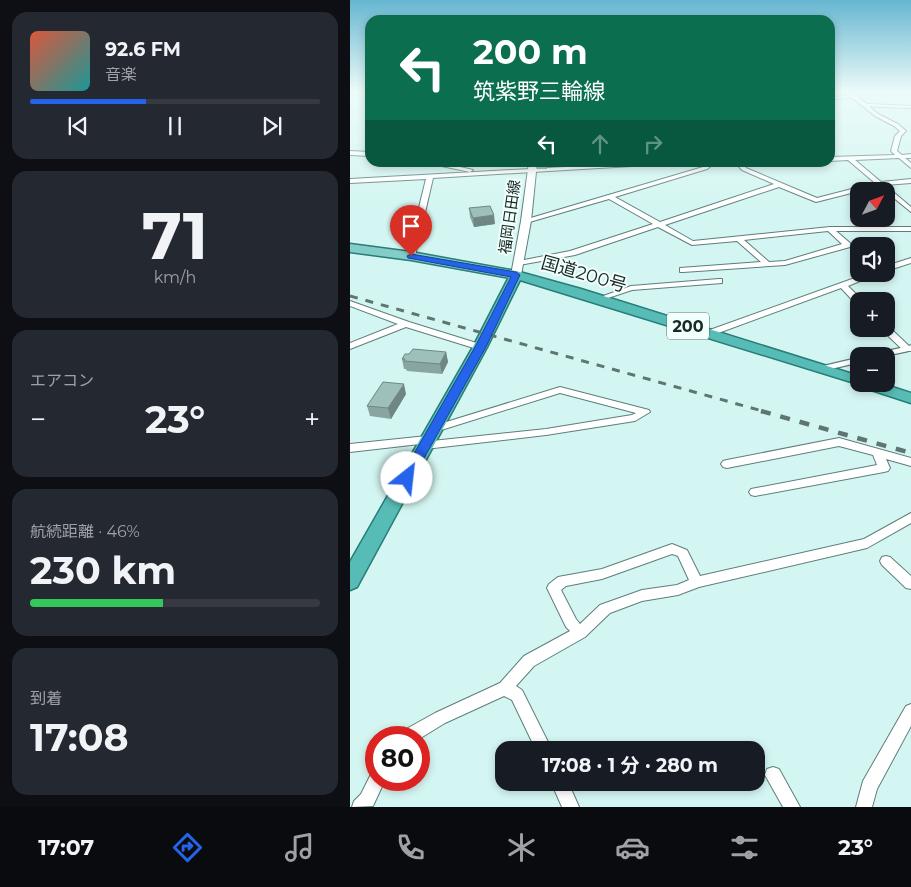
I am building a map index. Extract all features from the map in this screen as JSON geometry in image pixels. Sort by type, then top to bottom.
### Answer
[{"type":"highway","name":"国道200号","points":[[350,581],[480,347],[517,269],[599,299],[850,378]]},
{"type":"highway","points":[[893,392],[911,398]]},
{"type":"main road","name":"福岡日田線","points":[[517,269],[526,221],[532,167]]},
{"type":"main road","points":[[350,248],[517,269]]},
{"type":"street","points":[[901,129],[903,131],[898,136],[894,151],[911,166]]},
{"type":"street","points":[[350,153],[365,154]]},
{"type":"street","points":[[835,159],[911,156]]},
{"type":"street","points":[[850,159],[878,182]]},
{"type":"street","points":[[454,167],[488,173]]},
{"type":"street","points":[[350,181],[488,173],[532,167]]},
{"type":"street","points":[[526,221],[706,167]]},
{"type":"street","points":[[742,167],[816,200],[850,192]]},
{"type":"street","points":[[411,256],[430,176]]},
{"type":"street","points":[[895,183],[911,181]]},
{"type":"street","points":[[517,269],[572,253],[781,184]]},
{"type":"street","points":[[609,196],[662,224],[692,243],[830,228],[911,229]]},
{"type":"street","points":[[895,197],[911,210]]},
{"type":"street","points":[[683,270],[784,263],[847,244],[830,228]]},
{"type":"street","points":[[739,239],[767,264]]},
{"type":"street","points":[[895,266],[911,260]]},
{"type":"street","points":[[702,269],[706,282]]},
{"type":"street","points":[[599,299],[631,288],[719,281]]},
{"type":"street","points":[[710,333],[851,282]]},
{"type":"street","points":[[842,285],[850,293]]},
{"type":"street","points":[[350,303],[406,324],[480,347]]},
{"type":"street","points":[[350,346],[406,324]]},
{"type":"street","points":[[895,336],[909,348]]},
{"type":"street","points":[[350,448],[429,438],[546,432],[635,418],[645,412],[560,390],[429,438]]},
{"type":"street","points":[[727,464],[839,442],[911,462]]},
{"type":"street","points":[[754,492],[884,468],[878,453]]},
{"type":"street","points":[[426,726],[505,688],[528,661],[580,632],[605,609],[642,596],[678,590],[697,582],[867,543],[911,517]]},
{"type":"street","points":[[580,632],[571,623],[554,588],[563,580],[602,574],[672,549],[683,553],[697,582]]},
{"type":"street","points":[[886,561],[911,584]]},
{"type":"street","points":[[505,688],[517,695],[540,741]]},
{"type":"street","points":[[864,807],[869,787],[909,720]]},
{"type":"street","points":[[773,775],[792,807]]},
{"type":"street","points":[[360,807],[367,800],[372,791]]},
{"type":"street","points":[[563,791],[571,807]]},
{"type":"lane","points":[[895,351],[909,348]]},
{"type":"lane","points":[[822,369],[850,362]]},
{"type":"building","points":[[490,206],[494,215],[473,218],[469,208]]},
{"type":"building","points":[[413,349],[446,352],[440,364],[404,361],[405,359],[402,359],[405,354],[409,354]]},
{"type":"building","points":[[383,382],[404,384],[388,408],[367,406]]},
{"type":"railway","points":[[350,296],[766,412]]},
{"type":"railway","points":[[761,411],[911,453]]},
{"type":"route","points":[[407,478],[480,347],[516,275],[411,256]]}]
